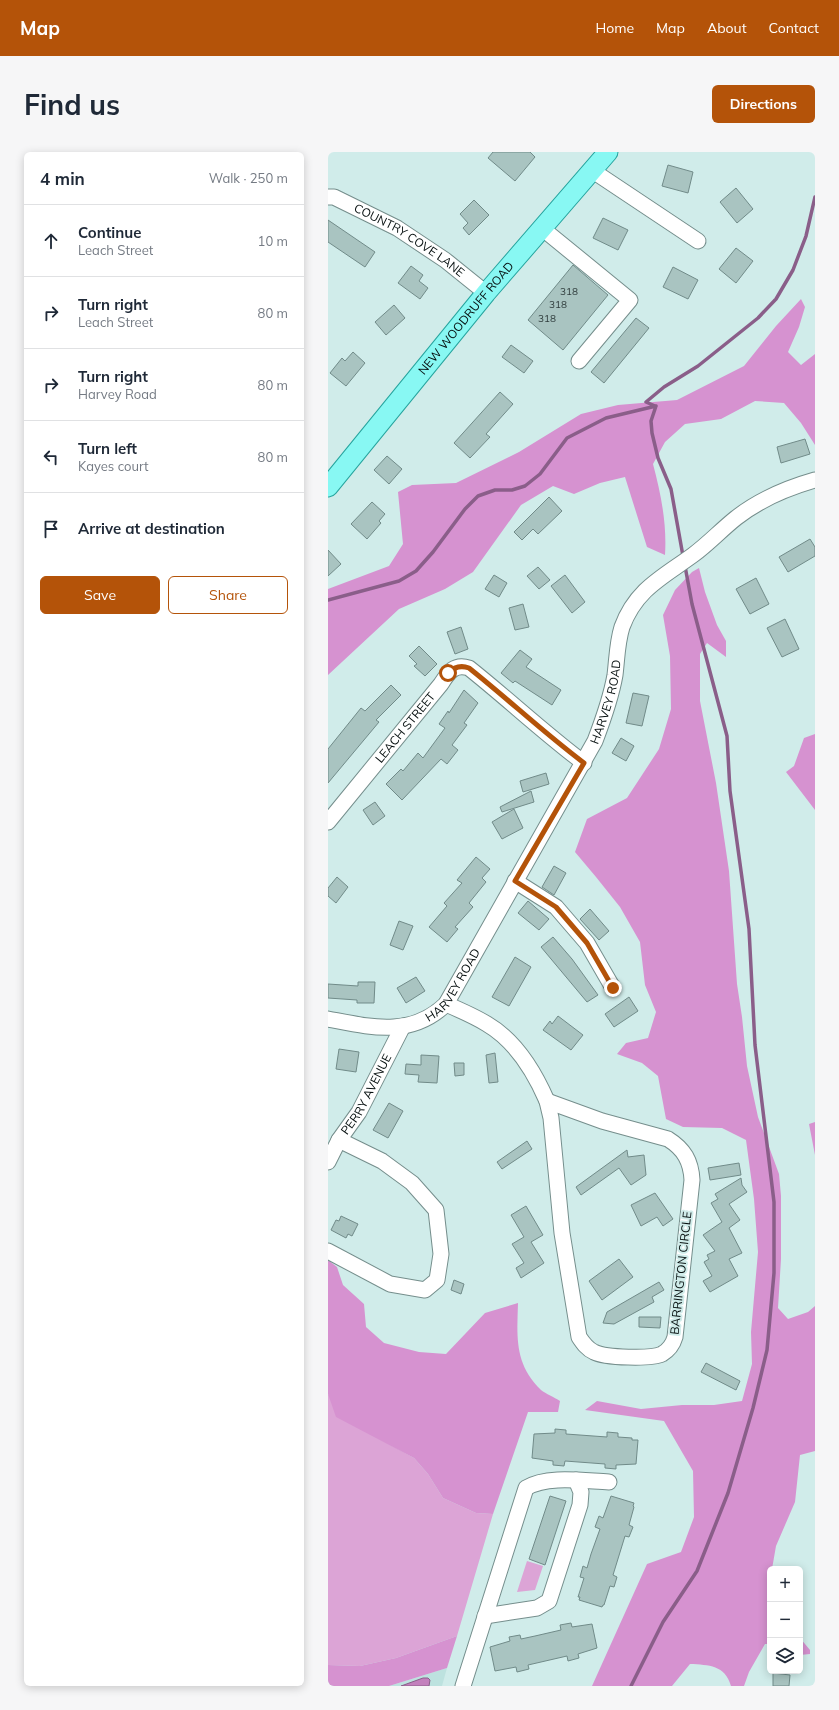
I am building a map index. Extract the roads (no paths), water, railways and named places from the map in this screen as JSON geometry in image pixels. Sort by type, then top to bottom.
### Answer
[{"type":"main road","name":"NEW WOODRUFF ROAD","points":[[328,487],[486,293],[543,229],[608,152]]},
{"type":"street","points":[[593,170],[698,241]]},
{"type":"street","name":"COUNTRY COVE LANE","points":[[328,196],[334,197],[397,228],[446,260],[486,293]]},
{"type":"street","points":[[543,229],[630,300],[579,361]]},
{"type":"street","name":"HARVEY ROAD","points":[[328,1019],[369,1027],[402,1026],[428,1018],[446,1004],[515,881],[584,763],[595,741],[605,714],[615,674],[618,644],[625,620],[643,593],[655,581],[693,555],[738,516],[757,504],[778,494],[815,480]]},
{"type":"street","name":"LEACH STREET","points":[[328,822],[442,684],[448,673],[456,667],[469,668],[497,690],[553,739],[584,763]]},
{"type":"street","points":[[515,881],[556,907],[587,943],[613,988]]},
{"type":"street","name":"BARRINGTON CIRCLE","points":[[446,1004],[489,1025],[508,1040],[524,1058],[537,1079],[547,1101],[551,1118],[562,1233],[579,1337],[588,1348],[601,1355],[650,1356],[661,1354],[670,1347],[675,1336],[692,1180],[688,1160],[677,1144],[668,1139],[602,1121],[547,1101]]},
{"type":"street","name":"PERRY AVENUE","points":[[328,1162],[340,1140],[360,1112],[402,1026]]},
{"type":"street","points":[[328,1251],[390,1284],[424,1290],[438,1280],[441,1254],[436,1210],[412,1183],[382,1161],[340,1140]]},
{"type":"street","points":[[463,1686],[526,1488],[534,1483],[554,1480],[608,1482]]},
{"type":"street","points":[[485,1616],[537,1608],[549,1601],[580,1505],[581,1492],[576,1480]]},
{"type":"waterway","points":[[655,406],[646,402],[664,387],[698,366],[758,318],[776,299],[793,270],[806,236],[815,197]]},
{"type":"waterway","points":[[656,406],[651,421],[652,433],[658,458],[671,489],[683,556]]},
{"type":"waterway","points":[[328,600],[399,581],[416,571],[433,552],[465,509],[478,496],[495,490],[512,490],[525,486],[540,474],[567,438],[606,418],[656,406]]},
{"type":"waterway","points":[[631,1686],[663,1622],[697,1571],[728,1493],[753,1408],[767,1350],[774,1273],[774,1202],[755,1045],[749,929],[730,791],[727,736],[692,604],[685,566]]}]
